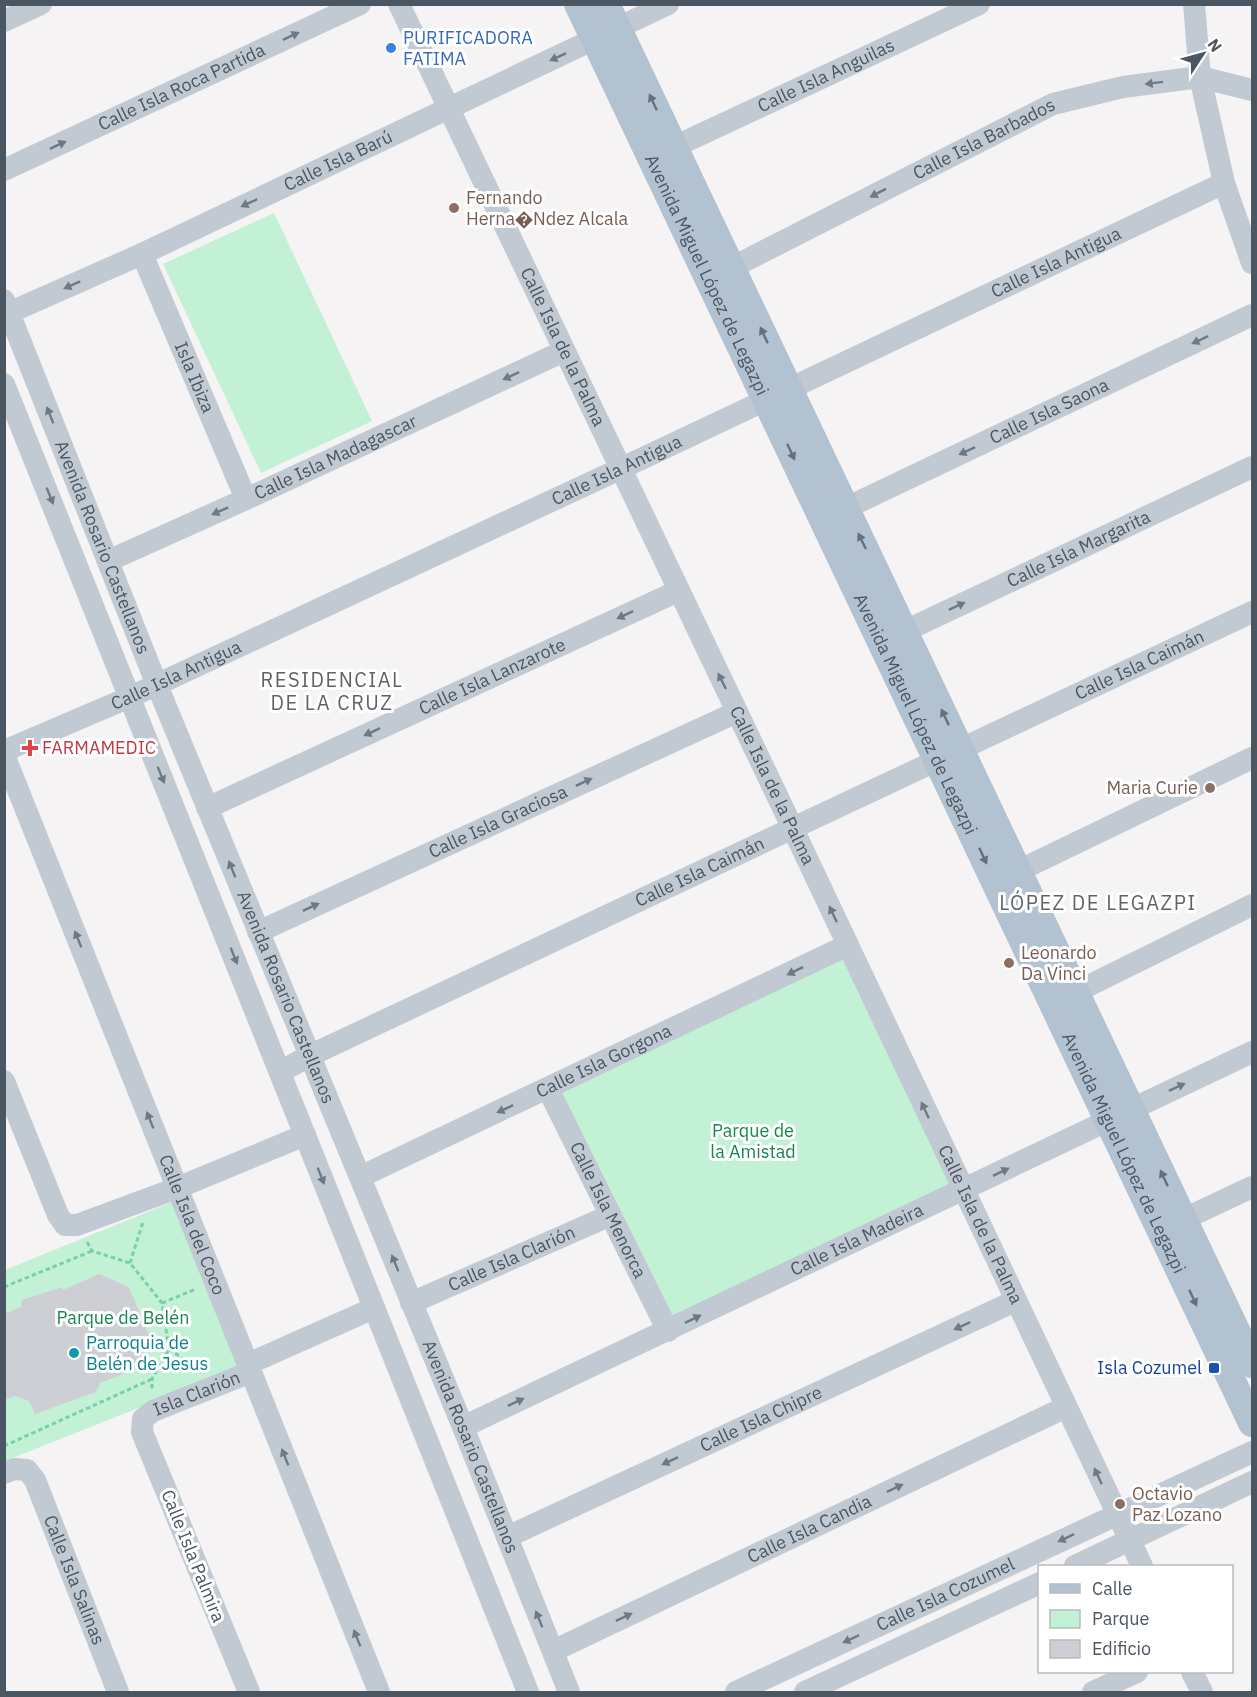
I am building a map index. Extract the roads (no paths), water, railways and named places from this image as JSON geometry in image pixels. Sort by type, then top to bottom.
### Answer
[{"type":"main road","name":"Avenida Miguel López de Legazpi","points":[[578,4],[606,24],[674,147],[732,268],[777,394],[846,508],[904,631],[949,756],[1018,871],[1076,992],[1120,1114],[1184,1220],[1245,1329],[1252,1364]]},
{"type":"main road","name":"Avenida Miguel López de Legazpi","points":[[606,24],[777,394],[1120,1114],[1252,1423]]},
{"type":"street","points":[[4,21],[40,4]]},
{"type":"street","name":"Calle Isla Roca Partida","points":[[4,170],[360,4]]},
{"type":"street","name":"Calle Isla de la Palma","points":[[399,4],[1141,1565]]},
{"type":"street","name":"Calle Isla Barú","points":[[6,309],[142,254],[449,108],[606,24],[668,4]]},
{"type":"street","name":"Calle Isla Anguilas","points":[[674,147],[979,4]]},
{"type":"street","points":[[1194,4],[1200,77],[1224,183],[1252,263]]},
{"type":"street","name":"Calle Isla Barbados","points":[[732,268],[1053,104],[1123,87],[1200,77],[1252,90]]},
{"type":"street","name":"Calle Isla Antigua","points":[[4,753],[157,685],[620,469],[1224,183]]},
{"type":"street","name":"Isla Ibiza","points":[[142,254],[246,499]]},
{"type":"street","name":"Avenida Rosario Castellanos","points":[[6,309],[207,808],[463,1427],[569,1692]]},
{"type":"street","name":"Calle Isla Saona","points":[[846,508],[1252,315]]},
{"type":"street","name":"Calle Isla Madagascar","points":[[108,561],[564,351]]},
{"type":"street","name":"Avenida Rosario Castellanos","points":[[4,384],[528,1692]]},
{"type":"street","name":"Calle Isla Margarita","points":[[904,631],[1252,467]]},
{"type":"street","name":"Calle Isla Lanzarote","points":[[207,808],[678,591]]},
{"type":"street","name":"Calle Isla Caimán","points":[[280,1072],[309,1056],[1252,612]]},
{"type":"street","name":"Calle Isla Graciosa","points":[[258,932],[737,712]]},
{"type":"street","name":"Calle Isla del Coco","points":[[4,753],[379,1692]]},
{"type":"street","points":[[1018,871],[1252,758]]},
{"type":"street","points":[[1076,992],[1252,905]]},
{"type":"street","name":"Calle Isla Gorgona","points":[[360,1178],[848,945]]},
{"type":"street","name":"Calle Isla Madeira","points":[[463,1427],[1252,1052]]},
{"type":"street","points":[[4,1082],[58,1215],[71,1225],[177,1188],[305,1135]]},
{"type":"street","name":"Calle Isla Menorca","points":[[548,1089],[668,1331]]},
{"type":"street","points":[[1184,1220],[1252,1187]]},
{"type":"street","name":"Calle Isla Clarión","points":[[411,1303],[611,1215]]},
{"type":"street","name":"Calle Isla Chipre","points":[[507,1537],[1015,1301]]},
{"type":"street","name":"Isla Clarión","points":[[148,1415],[219,1385],[374,1308]]},
{"type":"street","name":"Calle Isla Candia","points":[[553,1651],[1066,1407]]},
{"type":"street","name":"Calle Isla Palmira","points":[[148,1415],[142,1432],[249,1692]]},
{"type":"street","name":"Calle Isla Cozumel","points":[[736,1692],[1252,1452]]},
{"type":"street","name":"Calle Isla Salinas","points":[[16,1471],[35,1480],[118,1692]]},
{"type":"street","points":[[1077,1565],[1252,1482]]},
{"type":"street","name":"Calle Isla Cozumel","points":[[805,1692],[1038,1584]]},
{"type":"street","points":[[1093,1692],[1133,1673]]},
{"type":"street","points":[[1193,1673],[1202,1692]]},
{"type":"place","name":"PURIFICADORA FATIMA","points":[[391,48]]},
{"type":"place","name":"Fernando Herna�Ndez Alcala","points":[[454,208]]},
{"type":"place","name":"FARMAMEDIC","points":[[30,748]]},
{"type":"place","name":"Maria Curie","points":[[1210,788]]},
{"type":"place","name":"Leonardo Da Vinci","points":[[1009,963]]},
{"type":"place","name":"Parroquia de Belén de Jesus","points":[[74,1353]]},
{"type":"place","name":"Isla Cozumel","points":[[1214,1368]]},
{"type":"place","name":"Octavio Paz Lozano","points":[[1120,1504]]},
{"type":"district","name":"RESIDENCIAL DE LA CRUZ","points":[[332,692]]},
{"type":"district","name":"LÓPEZ DE LEGAZPI","points":[[1098,903]]},
{"type":"park label","name":"Parque de la Amistad","points":[[753,1141]]},
{"type":"park label","name":"Parque de Belén","points":[[123,1318]]}]
